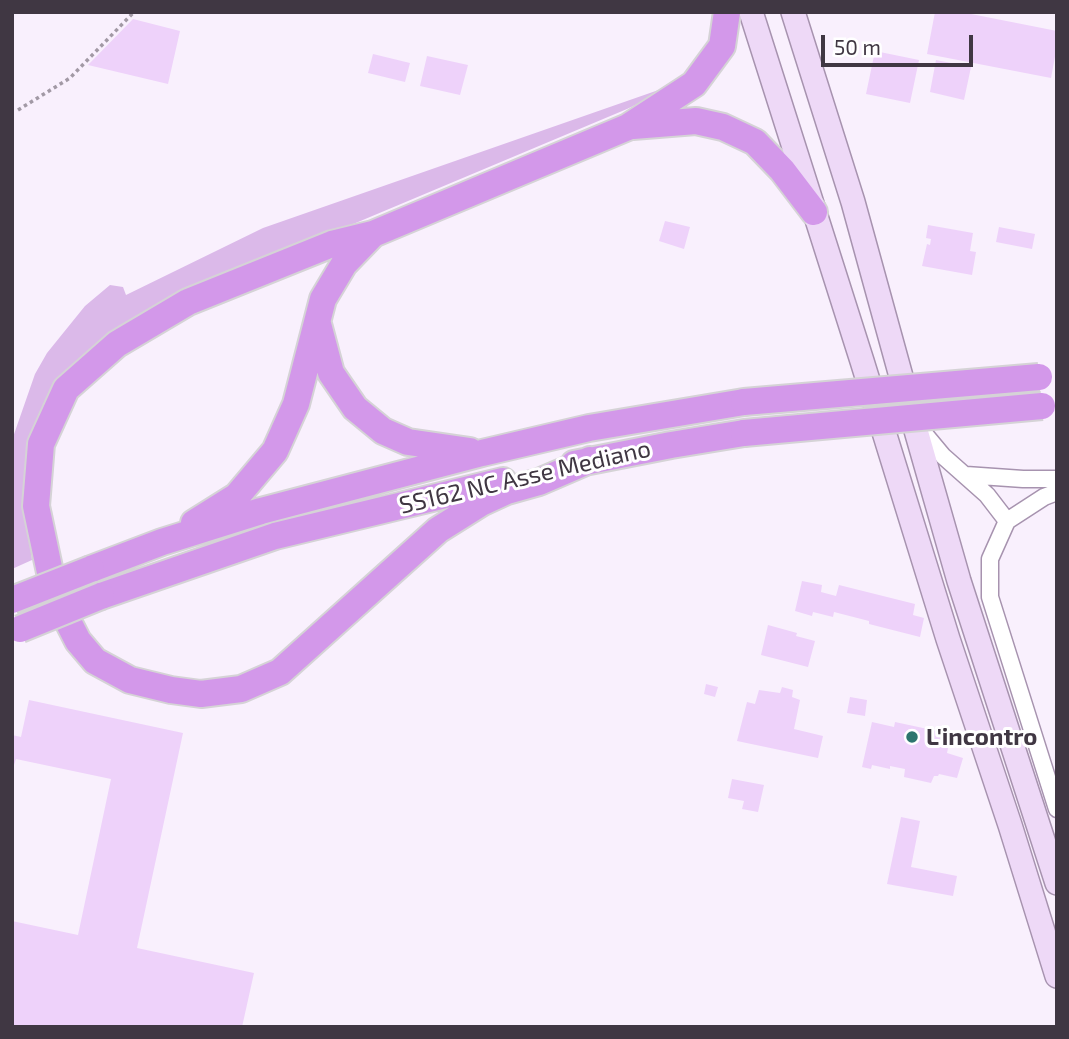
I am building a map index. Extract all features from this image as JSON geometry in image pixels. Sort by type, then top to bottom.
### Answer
[{"type":"highway","points":[[590,460],[539,482],[507,491],[481,503],[438,530],[280,672],[241,689],[201,694],[130,680],[95,661],[78,640],[55,596],[36,506],[41,444],[66,389],[117,344],[188,302],[332,244],[373,234],[628,127],[694,84],[722,46],[727,12]]},
{"type":"highway","points":[[628,127],[696,121],[723,128],[755,142],[782,170],[814,212]]},
{"type":"highway","points":[[162,542],[237,496],[275,451],[296,404],[323,299],[344,264],[373,234]]},
{"type":"highway","points":[[318,324],[331,373],[355,408],[383,431],[408,442],[482,453]]},
{"type":"highway","name":"SS162 NC Asse Mediano","points":[[12,600],[162,542],[261,511],[589,428],[744,402],[1048,376]]},
{"type":"highway","name":"SS162 NC Asse Mediano","points":[[16,631],[102,596],[275,536],[590,460],[744,433],[1050,405]]},
{"type":"main road","points":[[751,12],[1057,976]]},
{"type":"main road","points":[[793,12],[853,202],[959,581],[1057,883]]},
{"type":"street","points":[[913,420],[943,456],[987,495],[1007,521]]},
{"type":"street","points":[[966,475],[1057,479]]},
{"type":"street","points":[[1057,492],[1044,497],[1007,521],[990,559],[990,597],[1057,809]]},
{"type":"path","points":[[18,110],[70,78],[134,12]]},
{"type":"shaded area","points":[[670,86],[627,109],[339,230],[99,343],[26,501],[32,560],[12,569],[12,440],[35,374],[47,353],[85,306],[110,285],[123,287],[126,295],[263,228]]},
{"type":"building","points":[[935,12],[961,12],[1057,31],[1051,78],[927,54]]},
{"type":"building","points":[[133,19],[180,31],[168,84],[88,65]]},
{"type":"building","points":[[875,51],[919,60],[910,103],[866,94]]},
{"type":"building","points":[[373,54],[410,63],[405,82],[368,73]]},
{"type":"building","points":[[427,56],[468,65],[460,95],[420,86]]},
{"type":"building","points":[[936,60],[971,67],[964,100],[930,92]]},
{"type":"building","points":[[665,221],[690,227],[684,249],[659,241]]},
{"type":"building","points":[[928,225],[973,233],[970,251],[976,252],[972,275],[922,266],[927,244],[930,245],[931,239],[926,238]]},
{"type":"building","points":[[999,227],[1035,234],[1032,249],[996,242]]},
{"type":"building","points":[[802,581],[822,585],[821,592],[836,596],[839,585],[915,604],[913,615],[924,618],[920,637],[834,612],[833,617],[813,612],[812,616],[795,611]]},
{"type":"building","points":[[768,625],[815,641],[808,667],[761,655]]},
{"type":"building","points":[[706,684],[718,687],[715,697],[704,694]]},
{"type":"building","points":[[782,687],[793,690],[792,697],[800,700],[794,729],[823,736],[818,758],[737,741],[747,702],[755,704],[759,690],[780,693]]},
{"type":"building","points":[[850,697],[867,700],[865,716],[847,713]]},
{"type":"building","points":[[29,700],[183,733],[137,948],[254,973],[242,1027],[12,1027],[12,921],[78,935],[111,779],[16,759],[12,771],[12,735],[21,737]]},
{"type":"building","points":[[872,722],[894,727],[895,722],[951,734],[947,753],[963,758],[957,778],[939,774],[934,776],[931,783],[904,777],[905,769],[872,765],[871,769],[862,767]]},
{"type":"building","points":[[732,779],[764,785],[758,812],[742,809],[744,801],[728,798]]},
{"type":"building","points":[[901,817],[920,821],[911,867],[957,876],[953,896],[887,884]]},
{"type":"place","name":"L'incontro","points":[[912,737]]}]
